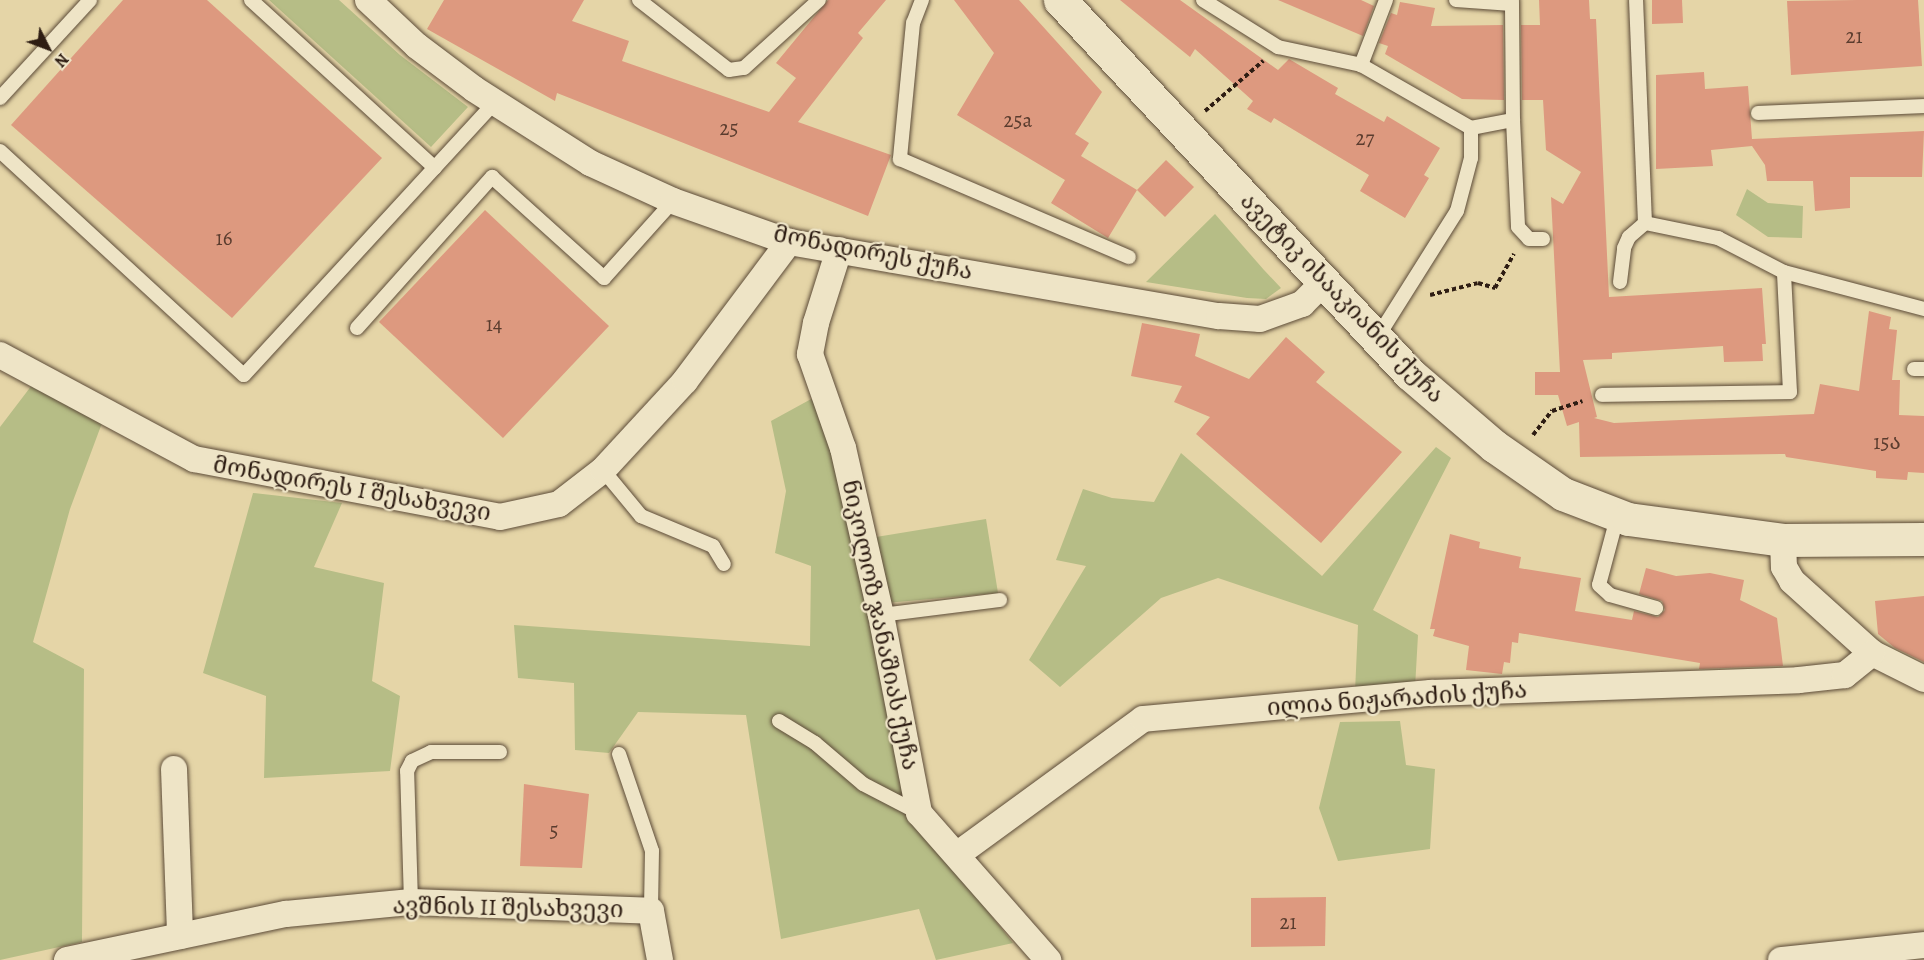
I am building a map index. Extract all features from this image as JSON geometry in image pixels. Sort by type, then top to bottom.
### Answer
[{"type":"main road","name":"ავეტიკ ისააკიანის ქუჩა","points":[[1060,0],[1410,374],[1494,446],[1563,494],[1618,514],[1783,540],[1924,539]]},
{"type":"street","name":"მონადირეს ქუჩა","points":[[368,0],[417,46],[495,102],[590,163],[674,201],[789,242],[1219,316],[1260,319],[1302,304],[1323,283]]},
{"type":"street","name":"მონადირეს I შესახვევი","points":[[0,354],[194,459],[215,465],[500,517],[560,504],[603,470],[685,381],[789,242]]},
{"type":"street","name":"ნიკოლოზ ჯანაშიას ქუჩა","points":[[839,250],[816,323],[810,354],[823,400],[843,448],[881,615],[919,813]]},
{"type":"street","points":[[1783,540],[1784,567],[1792,581],[1872,653],[1924,679]]},
{"type":"street","name":"ილია ნიჟარაძის ქუჩა","points":[[958,854],[1143,719],[1431,693],[1799,680],[1845,675],[1872,653]]},
{"type":"street","points":[[174,769],[180,936]]},
{"type":"street","points":[[919,813],[958,854],[1048,960]]},
{"type":"street","name":"ავშნის II შესახვევი","points":[[67,960],[286,914],[411,902],[651,911],[660,960]]},
{"type":"street","points":[[1781,960],[1924,945]]},
{"type":"lane","points":[[0,98],[90,0]]},
{"type":"lane","points":[[251,0],[435,168]]},
{"type":"lane","points":[[639,0],[729,70],[744,68],[819,0]]},
{"type":"lane","points":[[922,0],[913,23],[900,159],[1129,257]]},
{"type":"lane","points":[[1203,0],[1278,47],[1361,65],[1470,128],[1513,120]]},
{"type":"lane","points":[[1361,65],[1386,0]]},
{"type":"lane","points":[[1456,0],[1512,2],[1513,120],[1518,227],[1529,239],[1543,239]]},
{"type":"lane","points":[[1636,0],[1645,224]]},
{"type":"lane","points":[[0,151],[244,375],[495,102]]},
{"type":"lane","points":[[1758,113],[1924,106]]},
{"type":"lane","points":[[1376,339],[1401,303],[1457,211],[1471,158],[1470,128]]},
{"type":"lane","points":[[357,328],[492,177],[604,278],[674,201]]},
{"type":"lane","points":[[1620,282],[1624,248],[1629,237],[1645,224],[1718,238],[1785,272],[1924,309]]},
{"type":"lane","points":[[1602,395],[1790,392],[1785,272]]},
{"type":"lane","points":[[603,470],[641,516],[713,546],[724,564]]},
{"type":"lane","points":[[1618,514],[1599,585],[1610,595],[1656,608]]},
{"type":"lane","points":[[881,615],[1000,600]]},
{"type":"lane","points":[[779,721],[816,743],[863,784],[919,813]]},
{"type":"lane","points":[[411,902],[407,771],[412,760],[431,752],[500,752]]},
{"type":"lane","points":[[619,754],[652,851],[651,911]]},
{"type":"path","points":[[1204,111],[1278,47]]},
{"type":"path","points":[[1401,303],[1478,283],[1495,288],[1513,255]]},
{"type":"path","points":[[1531,438],[1552,411],[1602,395]]},
{"type":"green space","points":[[269,0],[339,0],[400,55],[468,107],[431,147]]},
{"type":"green space","points":[[1747,189],[1768,203],[1803,206],[1802,238],[1768,237],[1736,215]]},
{"type":"green space","points":[[1215,214],[1281,288],[1266,299],[1146,282]]},
{"type":"green space","points":[[32,385],[102,423],[70,509],[33,642],[84,669],[82,942],[0,960],[0,427]]},
{"type":"green space","points":[[813,398],[834,456],[874,631],[909,812],[1013,943],[936,960],[919,909],[781,939],[746,715],[638,712],[609,753],[575,750],[574,683],[518,678],[514,625],[810,646],[811,566],[775,553],[786,491],[771,421]]},
{"type":"green space","points":[[1436,447],[1451,458],[1373,610],[1418,635],[1415,688],[1355,692],[1358,625],[1218,578],[1161,598],[1060,687],[1029,660],[1086,566],[1056,560],[1083,489],[1112,498],[1154,502],[1181,453],[1322,576]]},
{"type":"green space","points":[[253,493],[342,503],[314,567],[384,583],[372,681],[400,696],[390,771],[264,778],[266,696],[203,673]]},
{"type":"green space","points":[[986,519],[998,593],[886,603],[870,538]]},
{"type":"green space","points":[[1400,721],[1406,765],[1435,769],[1430,849],[1338,861],[1319,808],[1340,722]]},
{"type":"building","points":[[123,0],[207,0],[382,158],[232,318],[11,125]]},
{"type":"building","points":[[444,0],[584,0],[572,21],[629,41],[622,61],[769,112],[796,78],[776,63],[828,0],[886,0],[858,33],[863,38],[798,122],[891,155],[868,216],[557,93],[555,101],[427,29]]},
{"type":"building","points":[[954,0],[1019,0],[1102,92],[1075,134],[1089,143],[1081,156],[1137,190],[1108,238],[1051,203],[1065,180],[957,115],[994,53]]},
{"type":"building","points":[[1120,0],[1180,0],[1278,70],[1289,59],[1338,88],[1335,94],[1384,122],[1387,116],[1440,148],[1424,175],[1429,178],[1405,218],[1360,191],[1369,175],[1274,118],[1271,123],[1247,109],[1253,101],[1195,49],[1190,57]]},
{"type":"building","points":[[1278,0],[1361,0],[1374,6],[1363,36]]},
{"type":"building","points":[[1539,0],[1589,0],[1590,19],[1596,19],[1609,297],[1762,288],[1766,344],[1762,344],[1763,361],[1724,362],[1723,346],[1612,353],[1612,359],[1583,360],[1597,417],[1594,418],[1614,423],[1814,414],[1820,384],[1859,391],[1869,311],[1891,317],[1889,329],[1897,330],[1892,380],[1900,380],[1899,415],[1924,416],[1924,473],[1908,472],[1907,480],[1876,478],[1876,471],[1786,457],[1785,454],[1580,457],[1579,422],[1567,426],[1558,395],[1535,395],[1535,372],[1560,372],[1551,197],[1563,204],[1581,172],[1546,150],[1543,100],[1522,100],[1521,25],[1540,25]]},
{"type":"building","points":[[1652,0],[1682,0],[1683,23],[1652,24]]},
{"type":"building","points":[[1918,0],[1922,66],[1791,75],[1787,1]]},
{"type":"building","points":[[1400,2],[1435,8],[1431,26],[1503,25],[1504,100],[1462,99],[1385,54],[1388,46],[1379,43],[1391,13],[1397,15]]},
{"type":"building","points":[[1704,72],[1705,89],[1748,86],[1752,139],[1924,131],[1922,177],[1850,177],[1850,208],[1815,211],[1813,181],[1767,181],[1765,165],[1752,146],[1711,150],[1713,166],[1656,169],[1656,75]]},
{"type":"building","points":[[1166,160],[1194,187],[1165,217],[1137,190]]},
{"type":"building","points":[[485,210],[609,326],[503,438],[379,322]]},
{"type":"building","points":[[1142,323],[1200,334],[1195,356],[1249,379],[1286,337],[1325,372],[1316,382],[1402,452],[1321,543],[1196,434],[1210,417],[1174,402],[1182,386],[1131,376]]},
{"type":"building","points":[[1450,534],[1480,542],[1479,548],[1521,557],[1519,568],[1581,578],[1575,611],[1632,620],[1634,611],[1658,617],[1665,610],[1662,601],[1639,594],[1646,568],[1676,576],[1710,573],[1744,580],[1740,600],[1777,618],[1783,666],[1699,669],[1700,663],[1519,633],[1518,643],[1512,642],[1510,663],[1504,662],[1502,674],[1466,670],[1469,646],[1433,636],[1435,629],[1430,629]]},
{"type":"building","points":[[1924,596],[1924,662],[1895,648],[1878,634],[1875,601]]},
{"type":"building","points":[[524,784],[589,794],[582,868],[520,866]]},
{"type":"building","points":[[1326,897],[1325,946],[1251,947],[1251,898]]}]
